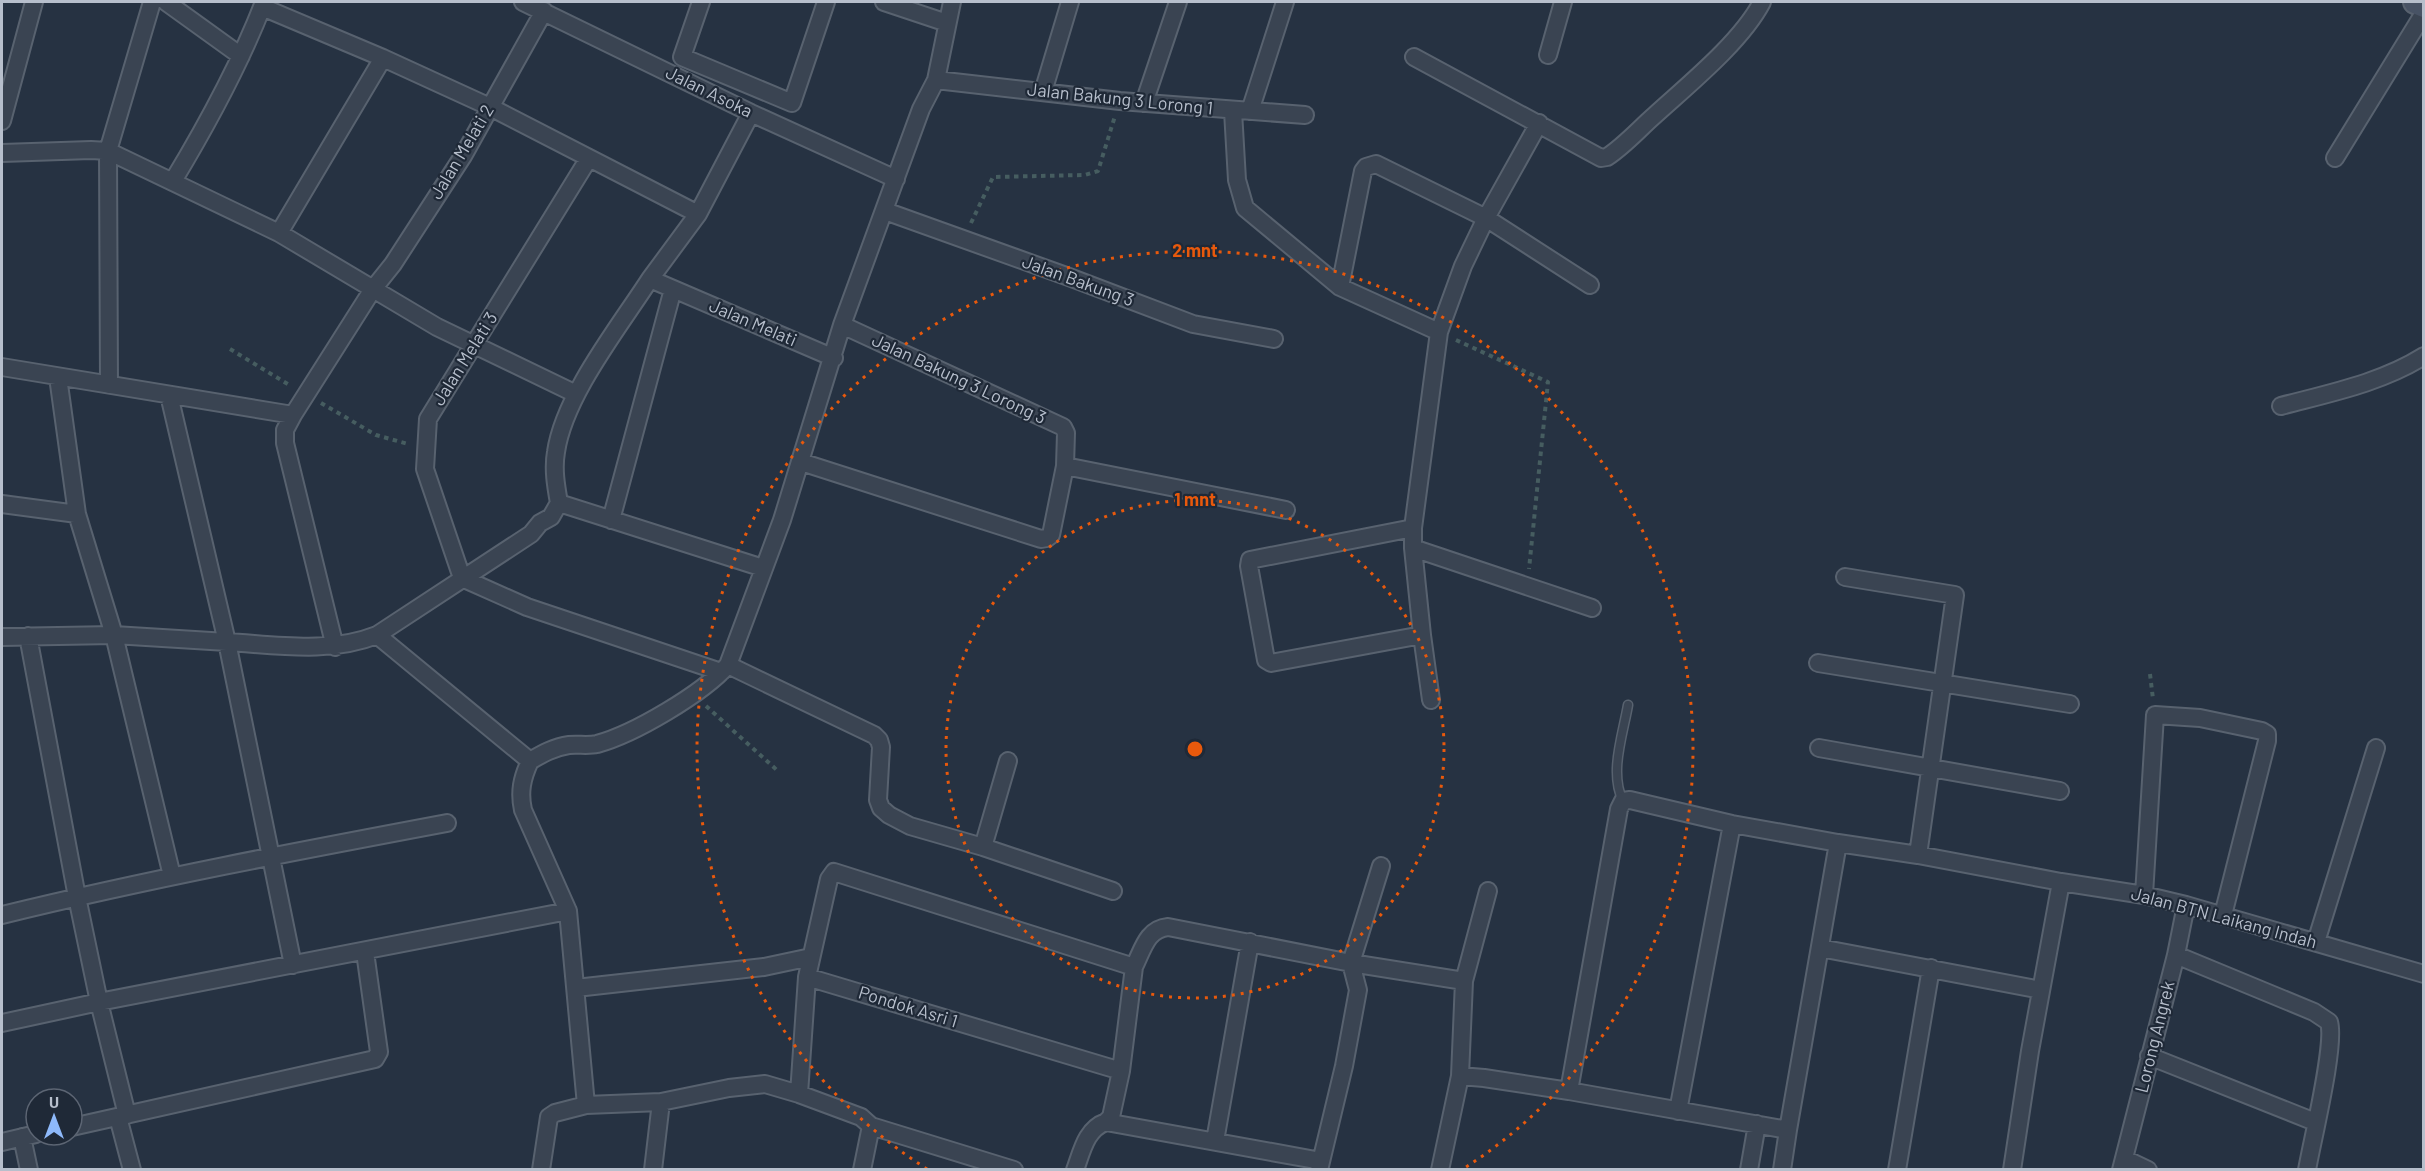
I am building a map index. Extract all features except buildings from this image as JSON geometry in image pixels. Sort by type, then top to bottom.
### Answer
[{"type":"street","points":[[2,121],[34,2]]},
{"type":"street","points":[[109,385],[108,151],[152,2]]},
{"type":"street","points":[[166,2],[241,56]]},
{"type":"street","name":"Jalan Asoka","points":[[523,2],[751,113],[896,180]]},
{"type":"street","points":[[701,2],[682,57],[792,103],[826,2]]},
{"type":"street","points":[[884,2],[947,22]]},
{"type":"street","points":[[586,1106],[568,911],[523,810],[520,797],[522,783],[530,761],[556,748],[569,745],[593,745],[618,738],[645,725],[692,694],[724,669],[764,568],[801,462],[842,325],[921,109],[936,80],[952,2]]},
{"type":"street","points":[[1043,92],[1070,2]]},
{"type":"street","points":[[1144,103],[1178,2]]},
{"type":"street","points":[[1285,2],[1242,111],[1237,180],[1245,208],[1340,287],[1439,332]]},
{"type":"street","points":[[1548,55],[1563,2]]},
{"type":"street","points":[[1414,57],[1601,158],[1607,157],[1686,86],[1751,19],[1762,2]]},
{"type":"street","points":[[2415,2],[2424,6]]},
{"type":"street","points":[[173,181],[211,118],[263,4],[490,107],[698,214]]},
{"type":"street","name":"Jalan Melati 2","points":[[335,647],[285,443],[285,430],[305,394],[373,289],[393,264],[463,156],[544,11]]},
{"type":"street","points":[[2335,158],[2424,14]]},
{"type":"street","points":[[279,233],[383,58]]},
{"type":"street","name":"Jalan Bakung 3 Lorong 1","points":[[936,80],[1120,101],[1305,115]]},
{"type":"street","points":[[2,637],[114,635],[335,647],[360,642],[377,635],[531,534],[540,523],[551,517],[558,503],[555,453],[562,424],[576,394],[650,279],[698,214],[751,113]]},
{"type":"street","points":[[1431,700],[1422,635],[1413,528],[1439,332],[1463,266],[1486,218],[1539,123]]},
{"type":"street","points":[[2,153],[108,151],[279,233],[437,327],[576,394]]},
{"type":"street","name":"Jalan Melati 3","points":[[462,578],[425,468],[428,419],[589,158]]},
{"type":"street","points":[[1340,287],[1364,171],[1366,167],[1376,164],[1486,218],[1590,285]]},
{"type":"street","name":"Jalan Bakung 3","points":[[885,211],[1069,276],[1193,324],[1274,339]]},
{"type":"street","name":"Jalan Melati","points":[[650,279],[834,358]]},
{"type":"street","points":[[611,520],[673,289]]},
{"type":"street","name":"Jalan Bakung 3 Lorong 3","points":[[842,325],[1063,427],[1066,433],[1065,466]]},
{"type":"street","points":[[2281,406],[2384,376],[2424,356]]},
{"type":"street","points":[[2,367],[293,415]]},
{"type":"street","points":[[58,377],[77,514],[114,635],[172,876]]},
{"type":"street","points":[[169,395],[227,642],[293,965]]},
{"type":"street","points":[[801,462],[1041,539],[1051,535],[1065,466],[1286,510]]},
{"type":"street","points":[[558,503],[764,568]]},
{"type":"street","points":[[2,504],[77,514]]},
{"type":"street","points":[[1413,528],[1254,558],[1250,560],[1249,566],[1263,654],[1271,663],[1422,635]]},
{"type":"street","points":[[1413,548],[1592,608]]},
{"type":"street","points":[[1845,577],[1955,595],[1918,855]]},
{"type":"street","points":[[462,578],[527,607],[724,669],[874,735],[881,747],[878,800],[881,808],[889,815],[910,826],[982,847],[1113,891]]},
{"type":"street","points":[[377,635],[530,761]]},
{"type":"street","points":[[27,636],[76,897],[132,1170]]},
{"type":"street","points":[[1818,663],[2070,704]]},
{"type":"street","points":[[2144,894],[2155,715],[2200,718],[2262,731],[2267,734],[2223,915]]},
{"type":"street","points":[[1819,748],[2060,791]]},
{"type":"street","points":[[2316,942],[2376,748]]},
{"type":"street","points":[[982,847],[1008,761]]},
{"type":"street","name":"Jalan BTN Laikang Indah","points":[[1623,801],[1630,800],[1732,824],[1838,843],[1918,855],[2061,882],[2144,894],[2423,972]]},
{"type":"street","points":[[1569,1091],[1613,843],[1623,801]]},
{"type":"street","points":[[2,915],[172,876],[447,823]]},
{"type":"street","points":[[1678,1111],[1732,824]]},
{"type":"street","points":[[1782,1170],[1838,843]]},
{"type":"street","points":[[1106,1122],[1215,1141],[1320,1165],[1344,1066],[1358,990],[1351,963],[1381,866]]},
{"type":"street","points":[[799,1094],[807,977],[829,879],[834,873],[1134,967]]},
{"type":"street","points":[[2012,1170],[2061,882]]},
{"type":"street","points":[[1440,1170],[1460,1076],[1464,981],[1488,891]]},
{"type":"street","name":"Lorong Angrek","points":[[2123,1165],[2176,955],[2186,905]]},
{"type":"street","points":[[2,1023],[568,911]]},
{"type":"street","points":[[1075,1170],[1090,1133],[1095,1126],[1106,1122],[1111,1117],[1121,1071],[1134,967],[1151,933],[1158,928],[1193,931],[1351,963],[1464,981]]},
{"type":"street","points":[[1215,1141],[1250,942]]},
{"type":"street","points":[[1820,948],[2041,990]]},
{"type":"street","points":[[84,1124],[375,1059],[379,1052],[365,952]]},
{"type":"street","points":[[2176,955],[2314,1012],[2329,1022],[2331,1031],[2307,1170]]},
{"type":"street","points":[[576,988],[764,968],[811,957]]},
{"type":"street","points":[[1897,1170],[1931,968]]},
{"type":"street","name":"Pondok Asri 1","points":[[807,977],[1121,1071]]},
{"type":"street","points":[[2149,1056],[2315,1122]]},
{"type":"street","points":[[1460,1076],[1569,1091],[1788,1130]]},
{"type":"street","points":[[541,1170],[549,1118],[555,1113],[586,1106],[661,1102],[757,1084],[765,1084],[799,1094],[861,1118],[872,1126],[1014,1170]]},
{"type":"street","points":[[653,1170],[661,1102]]},
{"type":"street","points":[[1749,1170],[1757,1124]]},
{"type":"street","points":[[862,1170],[872,1126]]},
{"type":"street","points":[[2,1142],[24,1137]]},
{"type":"street","points":[[29,1147],[29,1170]]},
{"type":"street","points":[[2123,1165],[2148,1170]]},
{"type":"lane","points":[[1623,801],[1619,793],[1618,765],[1628,705]]},
{"type":"path","points":[[964,239],[993,177],[1085,175],[1098,171],[1120,101]]},
{"type":"path","points":[[1439,332],[1548,382],[1527,586]]},
{"type":"path","points":[[230,350],[376,435],[426,449]]},
{"type":"path","points":[[2150,674],[2155,715]]},
{"type":"path","points":[[692,694],[779,772]]}]
